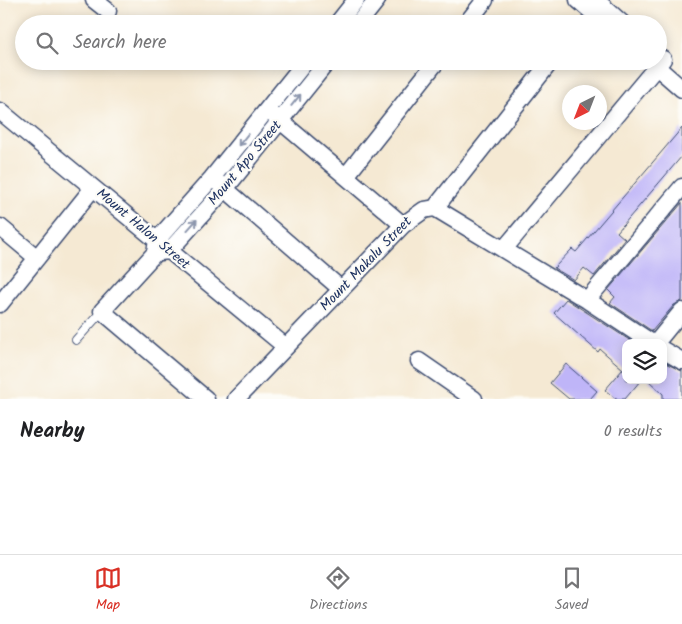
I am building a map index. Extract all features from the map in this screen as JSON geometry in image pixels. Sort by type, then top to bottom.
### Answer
[{"type":"street","points":[[94,0],[108,11]]},
{"type":"street","points":[[344,15],[356,0]]},
{"type":"street","points":[[365,15],[377,0]]},
{"type":"street","points":[[473,15],[485,0]]},
{"type":"street","points":[[578,0],[604,15]]},
{"type":"street","points":[[667,67],[682,76]]},
{"type":"street","name":"Mount Apo Street","points":[[160,248],[212,178],[299,70]]},
{"type":"street","name":"Mount Apo Street","points":[[102,311],[160,248],[225,189],[321,70]]},
{"type":"street","points":[[346,176],[429,70]]},
{"type":"street","name":"Mount Makalu Street","points":[[236,399],[402,226],[424,210],[435,208],[544,70]]},
{"type":"street","points":[[504,249],[650,70]]},
{"type":"street","points":[[665,70],[682,89]]},
{"type":"street","points":[[267,110],[402,226]]},
{"type":"street","name":"Mount Halon Street","points":[[0,111],[93,188],[160,248],[286,347]]},
{"type":"street","points":[[212,178],[341,289]]},
{"type":"street","points":[[587,300],[682,187]]},
{"type":"street","points":[[0,304],[93,188]]},
{"type":"street","points":[[435,208],[648,339]]},
{"type":"street","points":[[0,227],[37,258]]},
{"type":"street","points":[[102,311],[206,399]]},
{"type":"street","points":[[658,339],[682,311]]},
{"type":"street","points":[[667,352],[682,361]]},
{"type":"street","points":[[419,361],[474,399]]},
{"type":"lane","points":[[76,340],[102,311]]},
{"type":"building","points":[[682,128],[682,156],[617,232],[625,239],[594,276],[584,268],[574,280],[554,268],[572,249],[576,252]]},
{"type":"building","points":[[682,203],[682,301],[674,305],[652,331],[610,303],[615,297],[608,290]]},
{"type":"building","points":[[566,299],[628,339],[622,339],[622,368],[600,349],[598,352],[554,313]]},
{"type":"building","points":[[566,364],[597,391],[590,399],[569,399],[550,383]]},
{"type":"building","points":[[667,364],[682,371],[682,399],[663,399],[663,394],[652,384],[667,384]]},
{"type":"building","points":[[622,370],[622,384],[638,384],[625,399],[616,399],[605,390]]}]
